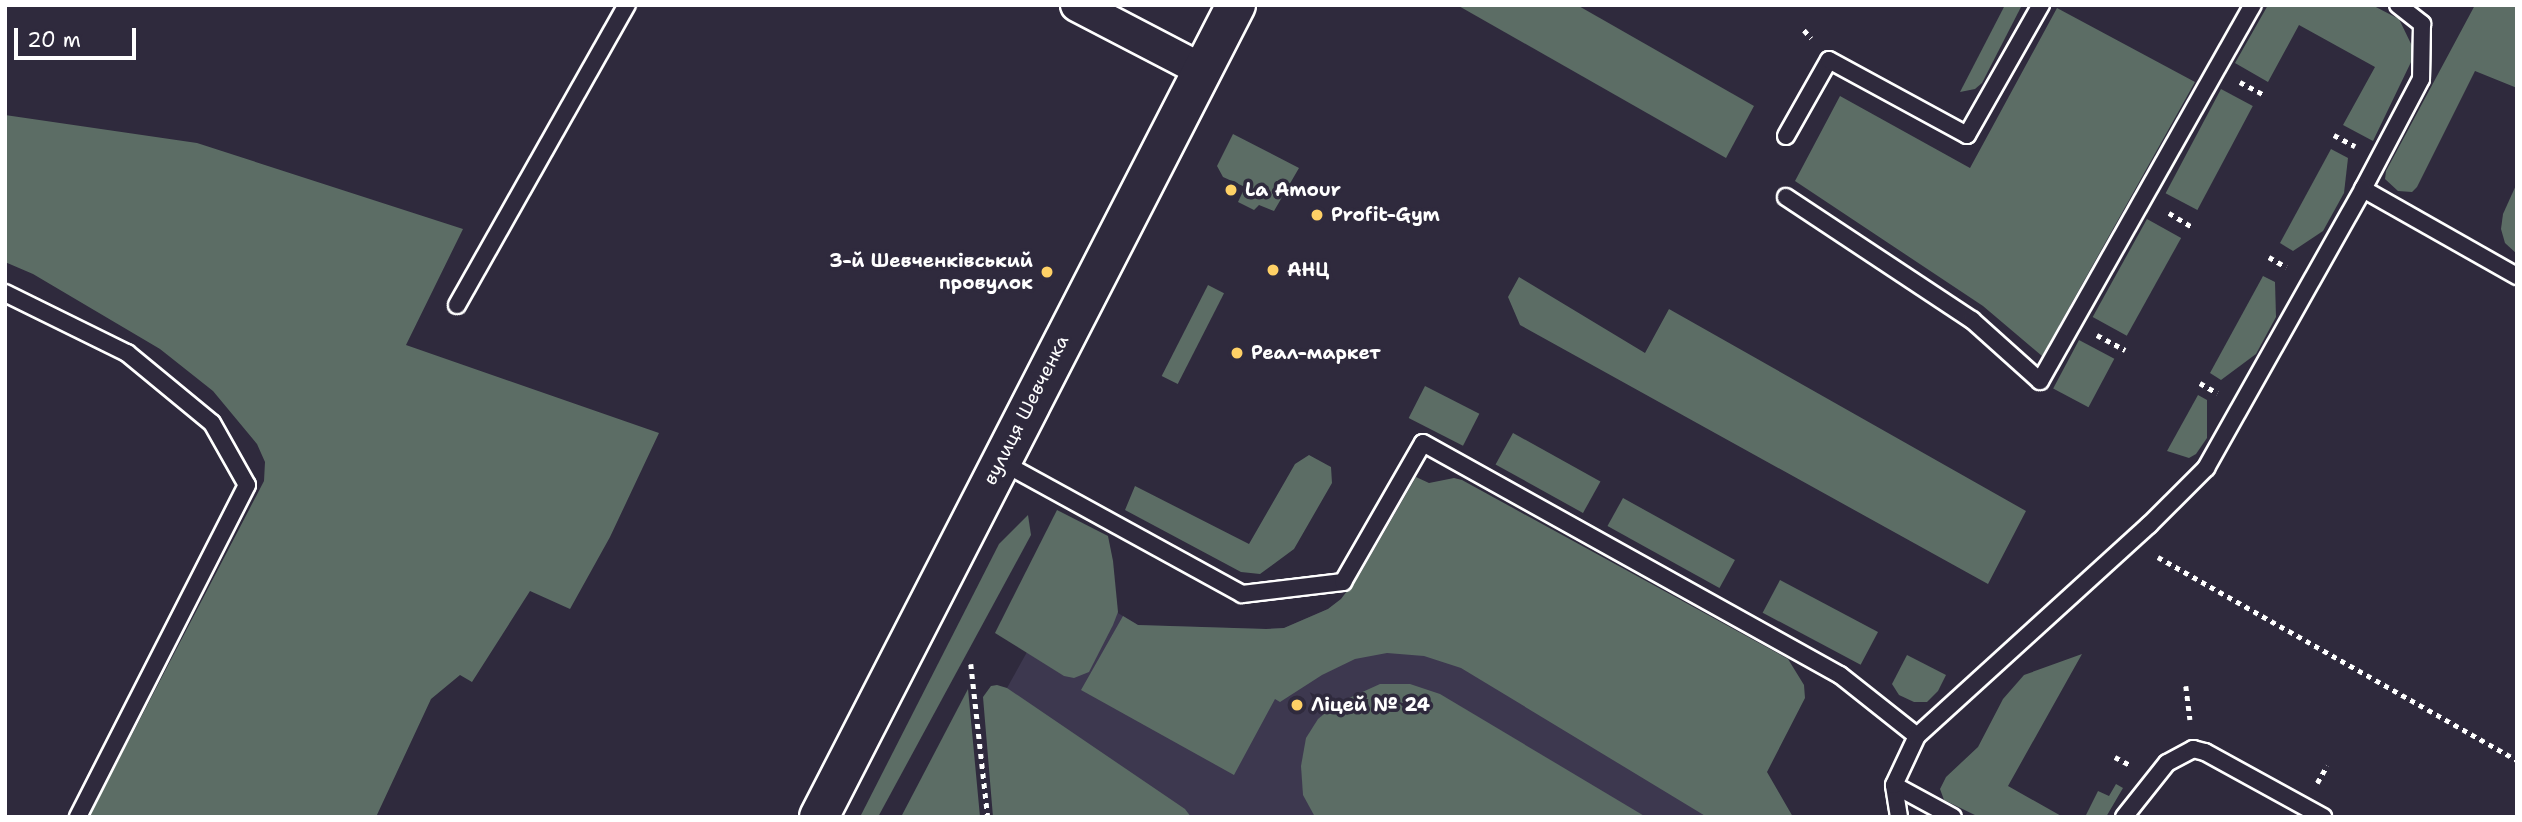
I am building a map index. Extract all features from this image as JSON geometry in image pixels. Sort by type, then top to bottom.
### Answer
[{"type":"street","points":[[1077,5],[1202,70]]},
{"type":"street","name":"вулиця Шевченка","points":[[819,817],[1236,5]]},
{"type":"lane","points":[[457,305],[627,5]]},
{"type":"lane","points":[[1786,136],[1829,60],[1967,135],[2041,5]]},
{"type":"lane","points":[[1786,197],[1972,320],[2040,381],[2253,5]]},
{"type":"lane","points":[[1899,817],[1894,785],[1917,736],[2149,525],[2206,468],[2363,189],[2421,79],[2422,24],[2398,5]]},
{"type":"lane","points":[[2363,189],[2517,276]]},
{"type":"lane","points":[[5,293],[127,353],[212,423],[247,485],[78,817]]},
{"type":"lane","points":[[1000,461],[1242,594],[1343,582],[1423,443],[1840,675],[1917,736]]},
{"type":"lane","points":[[2124,817],[2167,763],[2193,749],[2206,752],[2323,817]]},
{"type":"lane","points":[[1894,785],[1953,817]]},
{"type":"path","points":[[2152,554],[2517,760]]},
{"type":"path","points":[[971,664],[988,817]]},
{"type":"shaded area","name":"Ліцей № 24","points":[[1360,574],[1747,817],[1046,817],[1007,688],[1066,582],[1138,625],[1266,629],[1284,628],[1328,609],[1341,599]]},
{"type":"green space","points":[[1457,5],[1577,5],[1754,106],[1726,158]]},
{"type":"green space","points":[[2005,5],[2022,5],[1982,83],[1975,89],[1960,92]]},
{"type":"green space","points":[[2268,5],[2372,5],[2399,19],[2414,50],[2412,60],[2373,141],[2343,125],[2375,67],[2299,25],[2268,82],[2235,63]]},
{"type":"green space","points":[[2475,5],[2517,5],[2517,88],[2475,71],[2417,187],[2412,192],[2398,191],[2385,179],[2386,171]]},
{"type":"green space","points":[[2057,8],[2195,82],[2042,356],[1983,306],[1795,181],[1840,96],[1970,168]]},
{"type":"green space","points":[[2221,89],[2253,106],[2197,210],[2166,193]]},
{"type":"green space","points":[[5,115],[197,143],[463,229],[406,345],[659,433],[610,537],[570,609],[530,591],[472,682],[460,675],[431,699],[376,817],[89,817],[264,481],[265,462],[257,444],[213,391],[160,349],[33,274],[5,262]]},
{"type":"green space","points":[[1233,134],[1299,168],[1274,211],[1259,205],[1254,210],[1238,202],[1245,187],[1223,177],[1217,166]]},
{"type":"green space","points":[[2331,149],[2348,158],[2344,193],[2323,231],[2293,251],[2280,243]]},
{"type":"green space","points":[[2517,183],[2517,254],[2505,243],[2501,229],[2503,214]]},
{"type":"green space","points":[[2147,219],[2181,238],[2127,336],[2093,317]]},
{"type":"green space","points":[[2263,276],[2275,282],[2276,317],[2256,354],[2221,380],[2210,373]]},
{"type":"green space","points":[[1519,277],[1645,353],[1669,309],[2026,511],[1988,584],[1520,325],[1508,297]]},
{"type":"green space","points":[[1208,285],[1224,293],[1178,384],[1162,376]]},
{"type":"green space","points":[[2079,340],[2114,359],[2088,407],[2053,389]]},
{"type":"green space","points":[[1425,386],[1479,414],[1463,446],[1409,418]]},
{"type":"green space","points":[[2198,395],[2207,400],[2207,438],[2196,454],[2189,458],[2167,451]]},
{"type":"green space","points":[[1513,433],[1600,481],[1583,513],[1496,464]]},
{"type":"green space","points":[[1309,455],[1331,467],[1332,483],[1294,549],[1260,574],[1241,572],[1125,510],[1135,486],[1249,544],[1295,464]]},
{"type":"green space","points":[[1416,477],[1429,483],[1454,478],[1462,480],[1788,659],[1804,685],[1805,698],[1767,772],[1793,817],[1707,817],[1461,668],[1424,656],[1387,653],[1355,659],[1322,675],[1280,702],[1275,699],[1234,775],[1081,690],[1123,616],[1138,625],[1266,629],[1284,628],[1328,609],[1341,599],[1360,574]]},
{"type":"green space","points":[[1623,498],[1735,560],[1719,588],[1607,526]]},
{"type":"green space","points":[[1057,510],[1108,536],[1113,561],[1118,612],[1089,672],[1074,678],[1064,676],[995,633]]},
{"type":"green space","points":[[1028,515],[1031,535],[878,817],[860,817],[999,544]]},
{"type":"green space","points":[[1780,580],[1878,632],[1861,665],[1763,613]]},
{"type":"green space","points":[[2082,654],[2008,786],[2063,817],[1979,817],[1944,800],[1940,789],[1946,777],[1978,747],[2003,699],[2024,675]]},
{"type":"green space","points":[[1907,655],[1946,675],[1938,691],[1927,702],[1914,702],[1899,695],[1892,684]]},
{"type":"green space","points":[[1380,684],[1410,684],[1440,694],[1646,817],[1315,817],[1303,795],[1301,766],[1306,738],[1318,719],[1336,704]]},
{"type":"green space","points":[[991,686],[1007,688],[1185,809],[1191,817],[993,817],[983,697]]},
{"type":"green space","points":[[968,689],[980,817],[901,817]]},
{"type":"green space","points":[[2116,784],[2123,788],[2106,817],[2085,817],[2098,791],[2109,796]]},
{"type":"place","name":"La Amour","points":[[1231,190]]},
{"type":"place","name":"Profit-Gym","points":[[1317,215]]},
{"type":"place","name":"АНЦ","points":[[1273,270]]},
{"type":"place","name":"3-й Шевченківський провулок","points":[[1047,272]]},
{"type":"place","name":"Реал-маркет","points":[[1237,353]]},
{"type":"place","name":"Ліцей № 24","points":[[1297,705]]}]
